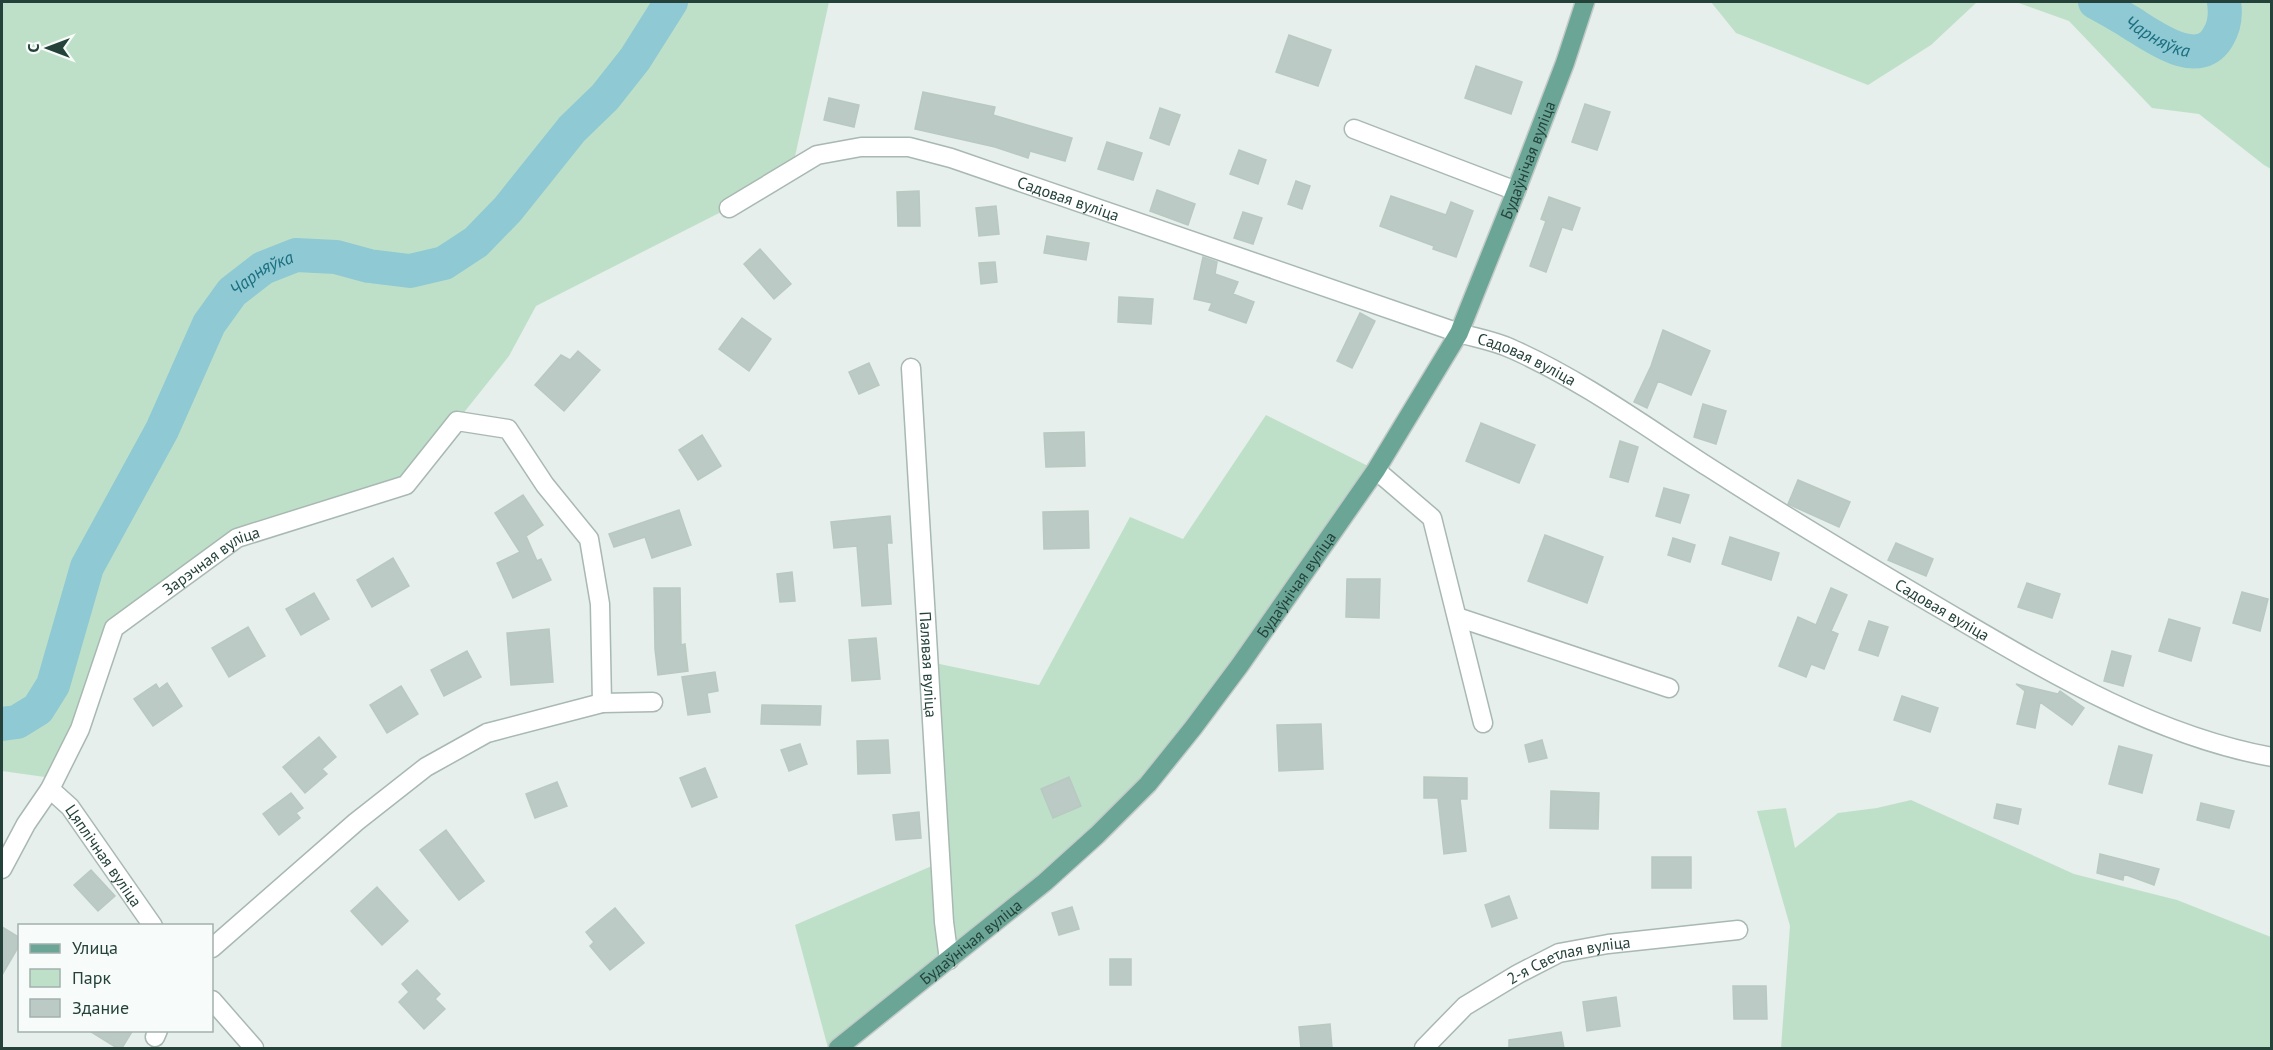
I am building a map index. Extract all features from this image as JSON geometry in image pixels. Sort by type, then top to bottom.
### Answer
[{"type":"main road","name":"Будаўнічая вуліца","points":[[838,1048],[1045,882],[1097,835],[1148,784],[1240,665],[1376,470],[1459,333],[1565,63],[1585,2]]},
{"type":"street","points":[[1354,129],[1516,190]]},
{"type":"street","name":"Садовая вуліца","points":[[729,208],[817,155],[861,147],[909,147],[951,158],[1459,333],[1510,348],[1576,382],[1805,530],[2015,652],[2109,702],[2177,730],[2271,757]]},
{"type":"street","name":"Палявая вуліца","points":[[911,368],[944,922],[949,960]]},
{"type":"street","name":"Зарэчная вуліца","points":[[2,869],[26,824],[50,789],[80,729],[114,628],[237,538],[406,485],[457,421],[508,429],[545,485],[588,539],[600,604],[602,703]]},
{"type":"street","points":[[1376,470],[1432,518],[1483,723]]},
{"type":"street","points":[[1457,617],[1668,688]]},
{"type":"street","points":[[213,947],[356,822],[426,767],[487,733],[602,703],[653,702]]},
{"type":"street","name":"Цяплічная вуліца","points":[[50,789],[70,807],[152,924]]},
{"type":"street","name":"2-я Светлая вуліца","points":[[1424,1048],[1465,1006],[1518,974],[1559,954],[1608,944],[1738,930]]},
{"type":"street","points":[[213,1001],[254,1048]]},
{"type":"green space","points":[[2,2],[829,2],[792,170],[729,208],[536,306],[509,356],[406,485],[237,538],[114,628],[59,779],[2,771]]},
{"type":"green space","points":[[1711,2],[1977,2],[1931,45],[1868,85],[1736,33]]},
{"type":"green space","points":[[2016,2],[2271,2],[2271,169],[2199,114],[2152,108],[2069,21]]},
{"type":"green space","points":[[1266,415],[1376,470],[1148,784],[838,1048],[828,1048],[795,925],[941,862],[930,662],[1039,685],[1130,517],[1183,539]]},
{"type":"green space","points":[[1911,800],[2074,874],[2177,900],[2271,937],[2271,1048],[1781,1048],[1790,926],[1757,811],[1786,808],[1795,848],[1838,813],[1877,808]]},
{"type":"building","points":[[1289,35],[1331,50],[1318,86],[1276,72]]},
{"type":"building","points":[[1476,66],[1522,82],[1511,114],[1465,98]]},
{"type":"building","points":[[923,92],[995,107],[993,115],[1072,138],[1065,161],[1030,151],[1028,158],[995,147],[915,129]]},
{"type":"building","points":[[829,98],[859,105],[854,127],[824,120]]},
{"type":"building","points":[[1585,104],[1610,112],[1597,150],[1572,142]]},
{"type":"building","points":[[1160,108],[1180,115],[1169,145],[1150,138]]},
{"type":"building","points":[[1107,142],[1142,153],[1133,180],[1098,169]]},
{"type":"building","points":[[1239,150],[1266,160],[1258,184],[1230,174]]},
{"type":"building","points":[[1296,181],[1310,186],[1302,209],[1288,204]]},
{"type":"building","points":[[1157,190],[1195,204],[1188,225],[1150,211]]},
{"type":"building","points":[[919,191],[920,226],[898,226],[897,192]]},
{"type":"building","points":[[1391,196],[1446,215],[1451,202],[1473,211],[1456,257],[1433,249],[1434,246],[1380,226]]},
{"type":"building","points":[[1549,197],[1580,208],[1572,230],[1562,227],[1546,272],[1530,266],[1546,221],[1541,219]]},
{"type":"building","points":[[996,206],[999,234],[979,236],[976,208]]},
{"type":"building","points":[[1243,212],[1262,218],[1253,244],[1234,238]]},
{"type":"building","points":[[1047,236],[1089,243],[1086,260],[1044,253]]},
{"type":"building","points":[[760,249],[791,284],[774,299],[744,264]]},
{"type":"building","points":[[1203,257],[1217,262],[1215,274],[1238,282],[1233,294],[1254,302],[1246,323],[1209,310],[1212,303],[1194,299]]},
{"type":"building","points":[[995,262],[997,282],[981,284],[979,263]]},
{"type":"building","points":[[1119,297],[1153,299],[1151,324],[1118,322]]},
{"type":"building","points":[[1360,313],[1375,321],[1352,368],[1337,361]]},
{"type":"building","points":[[742,318],[771,339],[749,371],[719,349]]},
{"type":"building","points":[[1663,330],[1710,351],[1691,395],[1658,381],[1647,408],[1634,402],[1651,366]]},
{"type":"building","points":[[578,351],[600,370],[564,411],[535,385],[561,355],[570,360]]},
{"type":"building","points":[[869,363],[879,385],[859,394],[849,372]]},
{"type":"building","points":[[1703,404],[1726,411],[1716,444],[1694,437]]},
{"type":"building","points":[[1481,423],[1535,445],[1519,483],[1466,461]]},
{"type":"building","points":[[1084,432],[1085,466],[1046,467],[1044,433]]},
{"type":"building","points":[[702,435],[721,466],[698,480],[679,450]]},
{"type":"building","points":[[1620,441],[1638,447],[1628,482],[1610,477]]},
{"type":"building","points":[[1798,480],[1850,502],[1839,527],[1788,504]]},
{"type":"building","points":[[1664,488],[1689,495],[1680,523],[1656,516]]},
{"type":"building","points":[[523,495],[543,525],[526,536],[537,561],[541,559],[551,580],[513,598],[497,563],[520,552],[495,513]]},
{"type":"building","points":[[679,510],[691,545],[652,558],[645,537],[614,547],[609,534]]},
{"type":"building","points":[[1088,511],[1089,548],[1044,549],[1043,512]]},
{"type":"building","points":[[890,516],[892,543],[887,543],[891,604],[862,606],[857,546],[834,548],[831,522]]},
{"type":"building","points":[[1545,535],[1603,557],[1587,603],[1528,581]]},
{"type":"building","points":[[1730,537],[1779,553],[1771,580],[1722,564]]},
{"type":"building","points":[[1673,538],[1695,545],[1690,562],[1668,555]]},
{"type":"building","points":[[1896,543],[1933,559],[1926,576],[1888,560]]},
{"type":"building","points":[[393,558],[409,586],[372,607],[357,580]]},
{"type":"building","points":[[792,572],[795,601],[780,602],[777,574]]},
{"type":"building","points":[[1347,579],[1380,579],[1379,618],[1346,617]]},
{"type":"building","points":[[2027,583],[2060,594],[2052,618],[2018,607]]},
{"type":"building","points":[[654,588],[680,588],[681,645],[685,644],[688,671],[658,675],[655,649]]},
{"type":"building","points":[[1831,588],[1847,595],[1831,631],[1838,634],[1824,669],[1811,664],[1806,677],[1779,666],[1798,617],[1816,625]]},
{"type":"building","points":[[2242,592],[2268,599],[2260,631],[2233,623]]},
{"type":"building","points":[[314,593],[329,619],[301,635],[286,609]]},
{"type":"building","points":[[2169,619],[2200,628],[2191,661],[2159,651]]},
{"type":"building","points":[[1869,621],[1888,627],[1878,656],[1859,650]]},
{"type":"building","points":[[248,627],[265,656],[229,677],[212,648]]},
{"type":"building","points":[[549,629],[553,682],[511,685],[507,633]]},
{"type":"building","points":[[876,638],[880,679],[852,681],[849,640]]},
{"type":"building","points":[[467,651],[481,677],[444,696],[431,670]]},
{"type":"building","points":[[2112,651],[2131,656],[2123,686],[2104,681]]},
{"type":"building","points":[[715,672],[718,691],[707,693],[710,712],[688,715],[682,677]]},
{"type":"building","points":[[167,683],[182,706],[153,726],[134,699],[156,684],[159,689]]},
{"type":"building","points":[[2016,684],[2058,694],[2060,691],[2084,708],[2072,725],[2040,702],[2035,728],[2017,724],[2025,691]]},
{"type":"building","points":[[401,686],[418,714],[387,733],[370,705]]},
{"type":"building","points":[[1902,696],[1938,708],[1930,732],[1894,720]]},
{"type":"building","points":[[762,705],[821,706],[820,725],[761,724]]},
{"type":"building","points":[[1321,724],[1323,769],[1279,771],[1277,725]]},
{"type":"building","points":[[319,737],[336,757],[322,769],[327,774],[305,793],[283,767]]},
{"type":"building","points":[[888,740],[890,773],[858,774],[857,741]]},
{"type":"building","points":[[1542,740],[1547,758],[1529,762],[1525,745]]},
{"type":"building","points":[[800,744],[807,764],[789,771],[781,750]]},
{"type":"building","points":[[2119,746],[2152,755],[2142,793],[2109,784]]},
{"type":"building","points":[[705,768],[717,797],[692,807],[680,778]]},
{"type":"building","points":[[1069,777],[1081,806],[1053,818],[1041,789]]},
{"type":"building","points":[[1424,777],[1467,778],[1467,799],[1460,799],[1466,851],[1444,854],[1438,798],[1424,798]]},
{"type":"building","points":[[557,782],[567,806],[535,818],[526,794]]},
{"type":"building","points":[[1551,791],[1599,793],[1598,829],[1550,828]]},
{"type":"building","points":[[291,793],[303,808],[296,813],[300,818],[279,835],[263,814]]},
{"type":"building","points":[[2201,803],[2234,811],[2229,828],[2197,820]]},
{"type":"building","points":[[1997,804],[2021,809],[2018,824],[1994,818]]},
{"type":"building","points":[[919,812],[921,838],[896,840],[893,815]]},
{"type":"building","points":[[446,830],[484,881],[459,900],[420,850]]},
{"type":"building","points":[[2100,854],[2159,869],[2154,885],[2124,874],[2123,880],[2097,873]]},
{"type":"building","points":[[1652,857],[1691,857],[1691,888],[1652,888]]},
{"type":"building","points":[[91,870],[115,896],[98,911],[74,885]]},
{"type":"building","points":[[377,887],[408,921],[382,945],[351,911]]},
{"type":"building","points":[[1509,896],[1517,918],[1492,927],[1485,905]]},
{"type":"building","points":[[1072,907],[1079,929],[1059,935],[1052,913]]},
{"type":"building","points":[[615,908],[644,943],[610,970],[590,946],[594,942],[586,932]]},
{"type":"building","points":[[2,927],[18,937],[18,947],[2,975]]},
{"type":"building","points":[[1110,959],[1131,959],[1131,985],[1110,985]]},
{"type":"building","points":[[417,970],[440,994],[435,999],[445,1009],[424,1029],[399,1002],[409,992],[402,984]]},
{"type":"building","points":[[1733,986],[1766,986],[1767,1019],[1734,1019]]},
{"type":"building","points":[[1616,997],[1620,1026],[1587,1031],[1583,1002]]},
{"type":"building","points":[[1330,1024],[1332,1048],[1301,1048],[1299,1027]]},
{"type":"building","points":[[91,1032],[132,1032],[122,1048],[117,1048]]},
{"type":"building","points":[[1561,1032],[1564,1048],[1509,1048],[1509,1040]]},
{"type":"waterway","name":"Чарняўка","points":[[2,724],[17,722],[38,709],[53,685],[87,567],[162,430],[209,324],[232,292],[263,268],[296,255],[336,257],[369,266],[410,271],[444,263],[476,242],[508,209],[572,129],[605,97],[635,59],[671,2]]},
{"type":"waterway","name":"Чарняўка","points":[[2095,2],[2161,41],[2187,51],[2199,51],[2209,47],[2218,37],[2224,20],[2224,2]]}]
